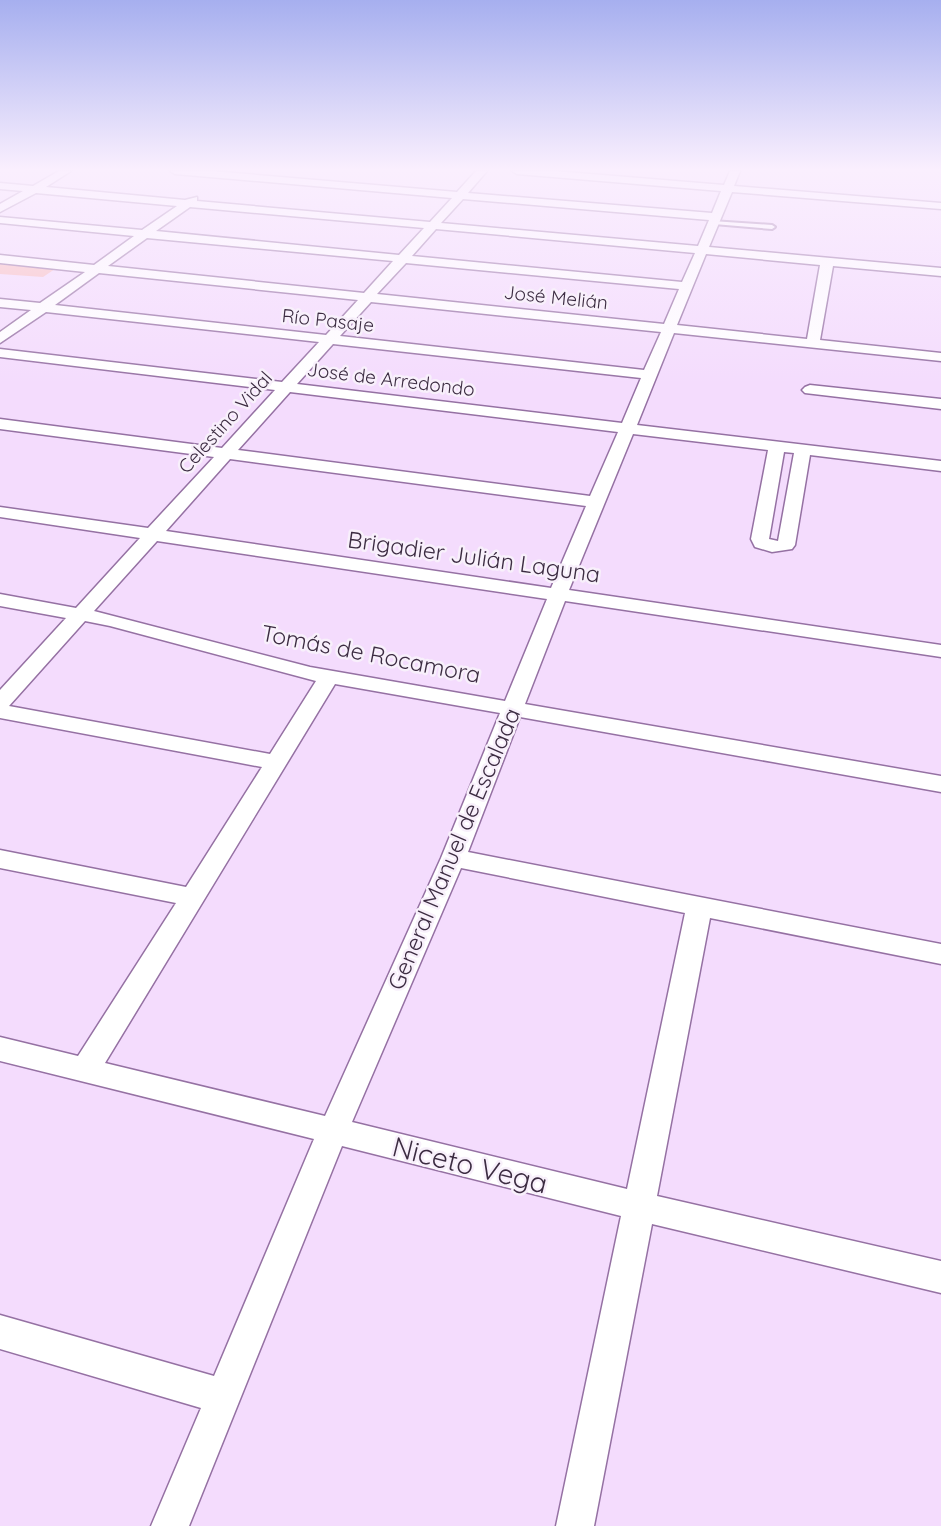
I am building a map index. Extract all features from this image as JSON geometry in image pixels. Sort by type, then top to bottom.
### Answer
[{"type":"street","points":[[0,339],[133,242]]},
{"type":"street","points":[[233,242],[687,286]]},
{"type":"street","name":"Celestino Vidal","points":[[0,703],[417,242]]},
{"type":"street","points":[[618,242],[941,272]]},
{"type":"street","name":"General Manuel de Escalada","points":[[170,1526],[333,1131],[453,858],[558,594],[705,242]]},
{"type":"street","name":"José Melián","points":[[0,259],[941,357]]},
{"type":"street","points":[[813,343],[827,261]]},
{"type":"street","name":"Río Pasaje","points":[[0,303],[651,375]]},
{"type":"street","name":"José de Arredondo","points":[[0,353],[941,466]]},
{"type":"street","points":[[810,390],[941,404]]},
{"type":"street","points":[[0,424],[597,502]]},
{"type":"street","points":[[778,447],[760,539],[772,547],[786,545],[803,450]]},
{"type":"street","name":"Brigadier Julián Laguna","points":[[0,512],[941,651]]},
{"type":"street","name":"Tomás de Rocamora","points":[[0,600],[82,613],[329,677],[941,784]]},
{"type":"street","points":[[86,1069],[329,677]]},
{"type":"street","points":[[0,712],[276,762]]},
{"type":"street","points":[[453,858],[941,954]]},
{"type":"street","points":[[0,859],[192,897]]},
{"type":"street","points":[[575,1526],[699,906]]},
{"type":"street","name":"Niceto Vega","points":[[0,1049],[638,1206],[941,1277]]},
{"type":"street","points":[[0,1332],[223,1397]]},
{"type":"shaded area","points":[[0,263],[55,269],[43,277],[0,274]]}]
